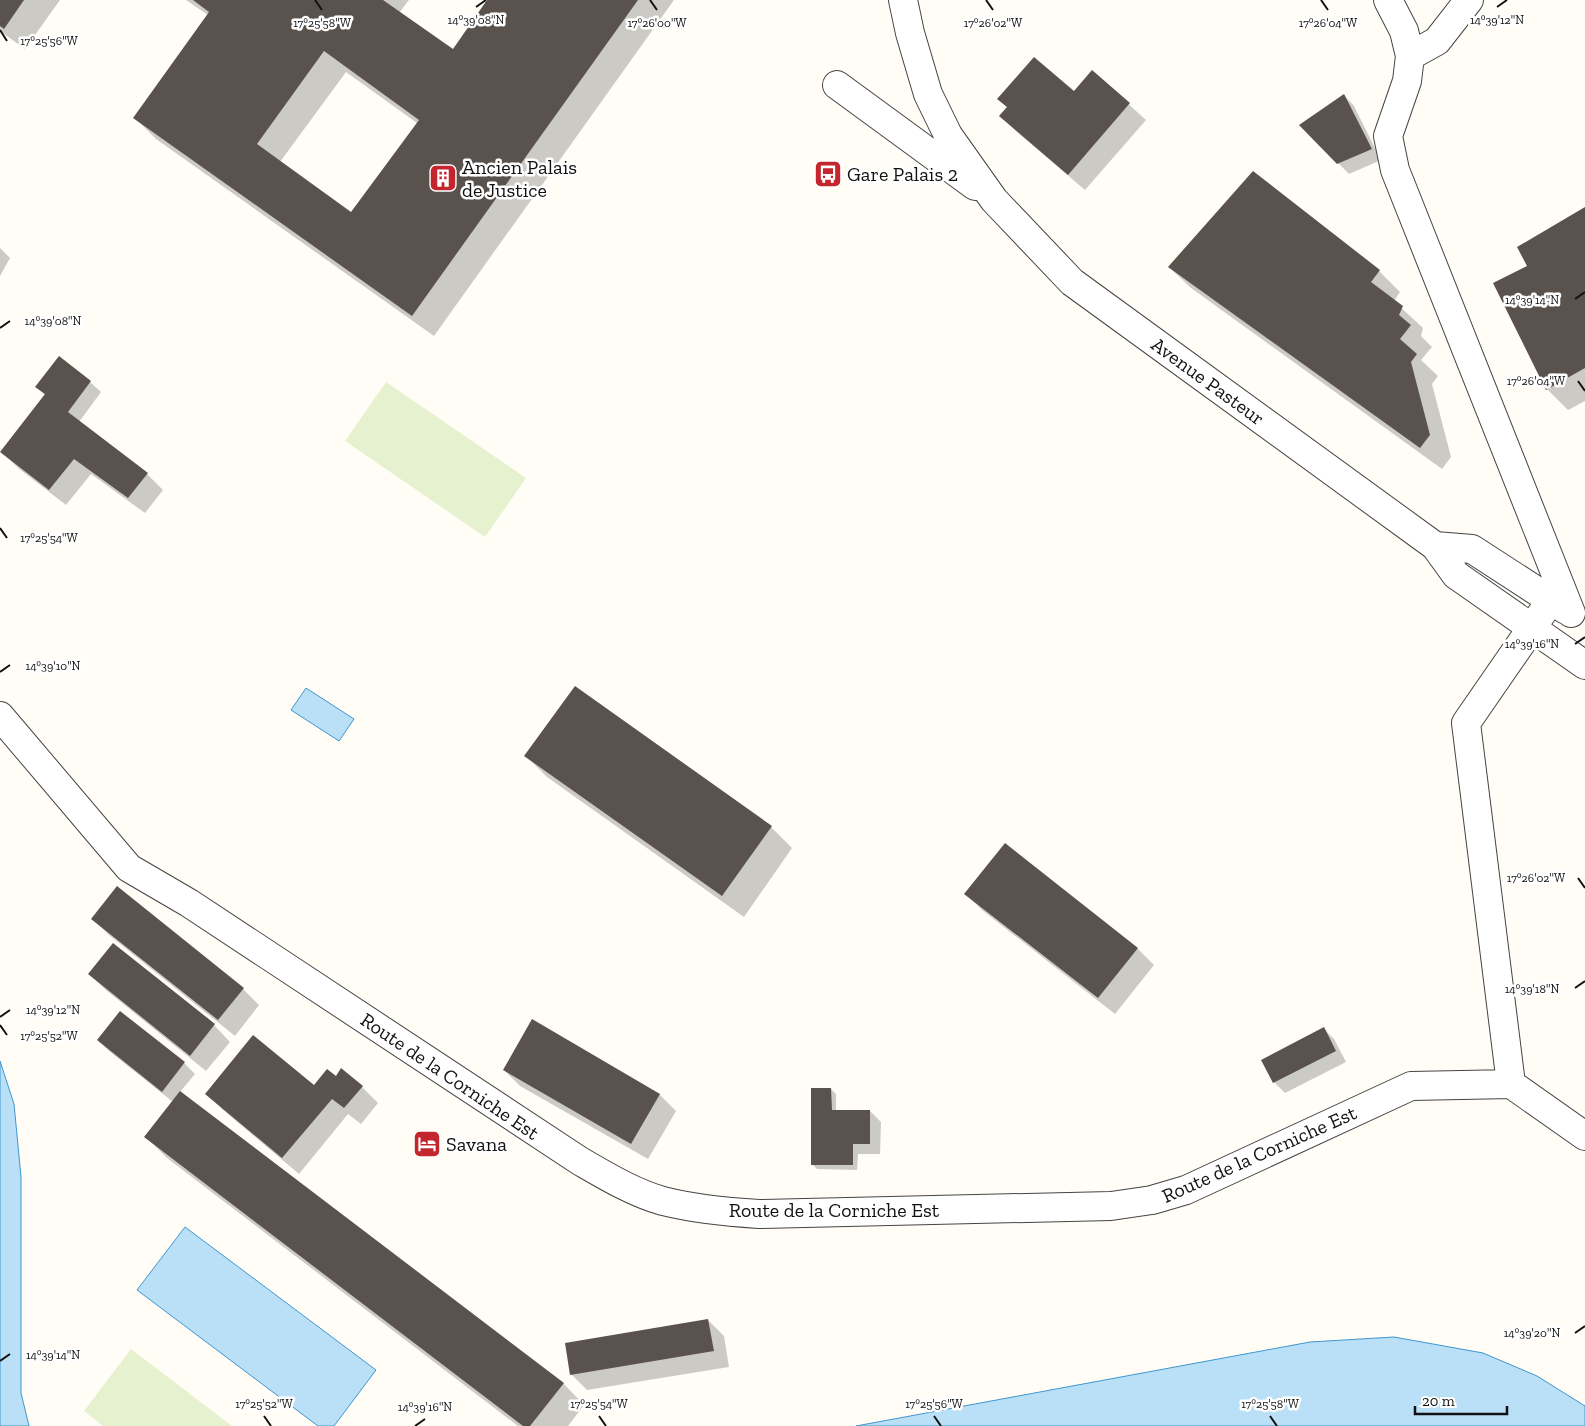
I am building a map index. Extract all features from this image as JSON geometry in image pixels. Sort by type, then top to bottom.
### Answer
[{"type":"street","points":[[903,0],[910,33],[928,94],[948,135],[994,200]]},
{"type":"street","points":[[1388,0],[1404,31],[1410,56],[1407,81],[1388,136],[1395,170],[1569,612]]},
{"type":"street","points":[[1410,56],[1437,41],[1470,0]]},
{"type":"street","points":[[837,86],[994,200]]},
{"type":"street","name":"Avenue Pasteur","points":[[994,200],[1072,282],[1435,546],[1456,575],[1585,665]]},
{"type":"street","points":[[1435,546],[1472,549],[1569,612]]},
{"type":"street","points":[[1569,612],[1533,628],[1466,723],[1511,1084],[1585,1136]]},
{"type":"street","name":"Route de la Corniche Est","points":[[0,716],[129,868],[189,903],[580,1161],[620,1183],[662,1200],[710,1210],[759,1214],[1111,1206],[1152,1200],[1186,1190],[1411,1086],[1511,1084]]},
{"type":"green space","points":[[386,382],[526,478],[485,537],[345,441]]},
{"type":"green space","points":[[131,1349],[232,1426],[103,1426],[84,1411]]},
{"type":"water","points":[[306,688],[354,719],[339,741],[291,710]]},
{"type":"water","points":[[0,1061],[14,1104],[21,1177],[21,1393],[29,1426],[0,1426]]},
{"type":"water","points":[[185,1227],[376,1370],[334,1426],[318,1426],[137,1290]]},
{"type":"water","points":[[1394,1337],[1483,1353],[1537,1376],[1585,1406],[1585,1426],[856,1426],[1310,1342]]},
{"type":"building","points":[[0,0],[24,0],[4,29],[0,26]]},
{"type":"building","name":"Ancien Palais de Justice","points":[[193,0],[383,0],[453,49],[487,0],[638,0],[412,316],[133,118],[209,12]],"holes":[[[324,51],[419,120],[351,212],[257,144]]]},
{"type":"building","points":[[1034,57],[1074,91],[1092,70],[1130,103],[1068,175],[999,116],[1007,107],[997,99]]},
{"type":"building","points":[[1344,94],[1372,149],[1337,164],[1299,125]]},
{"type":"building","points":[[1253,171],[1380,270],[1371,282],[1403,306],[1399,315],[1411,325],[1400,339],[1417,354],[1411,362],[1430,435],[1420,448],[1168,267]]},
{"type":"building","points":[[1585,207],[1585,368],[1546,390],[1493,283],[1527,266],[1517,247]]},
{"type":"building","points":[[59,356],[91,381],[68,412],[148,473],[128,498],[74,459],[49,490],[0,452],[45,394],[35,387]]},
{"type":"building","points":[[575,686],[772,826],[722,896],[524,756]]},
{"type":"building","points":[[1005,843],[1138,948],[1098,998],[964,894]]},
{"type":"building","points":[[117,886],[244,988],[218,1020],[91,919]]},
{"type":"building","points":[[113,943],[215,1024],[190,1056],[88,974]]},
{"type":"building","points":[[120,1011],[185,1062],[162,1092],[97,1040]]},
{"type":"building","points":[[532,1019],[660,1094],[631,1144],[503,1070]]},
{"type":"building","points":[[1324,1027],[1336,1051],[1273,1083],[1261,1060]]},
{"type":"building","points":[[253,1035],[314,1085],[327,1069],[336,1076],[341,1068],[363,1086],[344,1108],[332,1099],[282,1158],[205,1094]]},
{"type":"building","points":[[811,1088],[831,1088],[832,1110],[870,1110],[870,1144],[853,1144],[853,1165],[811,1165]]},
{"type":"building","points":[[180,1091],[564,1383],[530,1426],[523,1426],[144,1137]]},
{"type":"building","points":[[708,1319],[714,1351],[570,1375],[565,1343]]},
{"type":"place","name":"Gare Palais 2","points":[[828,174]]},
{"type":"place","name":"Ancien Palais de Justice","points":[[443,178]]},
{"type":"place","name":"Savana","points":[[427,1144]]}]
